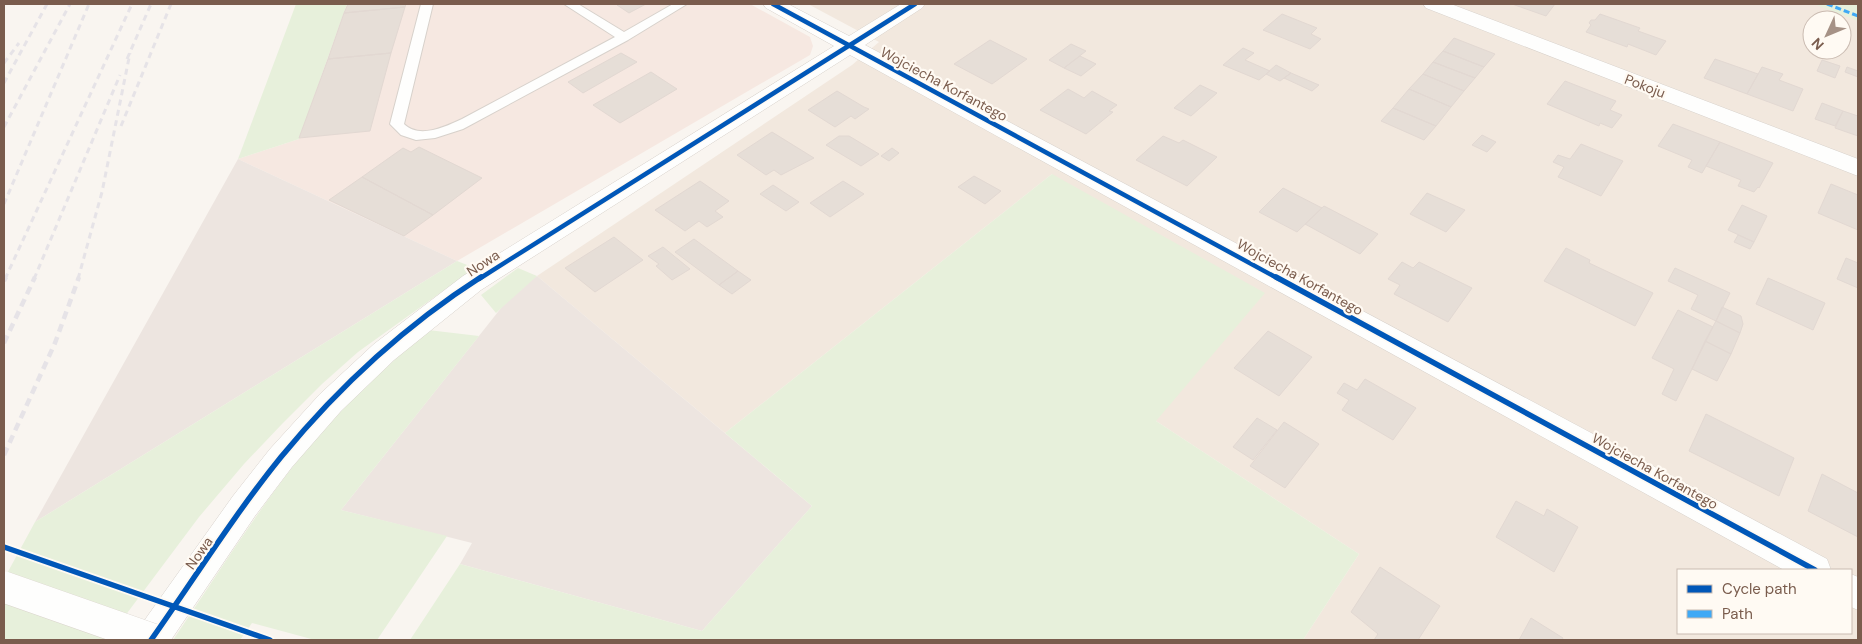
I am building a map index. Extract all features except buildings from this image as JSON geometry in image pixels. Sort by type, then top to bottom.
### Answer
[{"type":"street","name":"Wojciecha Korfantego","points":[[773,4],[1813,569]]},
{"type":"street","name":"Nowa","points":[[151,640],[259,486],[285,454],[326,407],[368,365],[408,331],[472,283],[915,4]]},
{"type":"street","name":"Pokoju","points":[[1433,4],[1858,168]]},
{"type":"street","points":[[4,587],[155,640]]},
{"type":"lane","points":[[427,4],[396,124],[409,135],[443,132],[460,124],[624,37],[681,4]]},
{"type":"lane","points":[[570,4],[624,37]]},
{"type":"shaded area","points":[[347,4],[750,4],[810,37],[813,46],[810,55],[457,261],[238,159],[299,139]]},
{"type":"shaded area","points":[[808,4],[1858,4],[1858,640],[1303,640],[1359,554],[1156,421],[1052,174],[725,433],[537,276],[852,65],[879,42]]},
{"type":"shaded area","points":[[238,159],[457,261],[35,522]]},
{"type":"shaded area","points":[[537,276],[812,506],[702,631],[460,564],[472,543],[341,510],[513,293]]},
{"type":"green space","points":[[296,4],[347,4],[299,139],[238,159]]},
{"type":"green space","points":[[1814,4],[1858,4],[1858,21],[1852,19],[1852,10],[1830,10]]},
{"type":"green space","points":[[1052,174],[1265,293],[1156,421],[1359,554],[1303,640],[410,640],[460,564],[702,631],[812,506],[725,433]]},
{"type":"green space","points":[[457,261],[475,268],[358,352],[322,384],[282,424],[244,464],[199,517],[107,640],[4,640],[4,579],[35,522]]},
{"type":"green space","points":[[518,268],[537,276],[496,313],[481,295]]},
{"type":"green space","points":[[428,330],[479,336],[341,510],[447,536],[377,640],[315,640],[252,623],[240,640],[173,640],[254,520],[306,450],[380,373]]},
{"type":"railway","points":[[4,83],[47,4]]},
{"type":"railway","points":[[4,127],[70,4]]},
{"type":"railway","points":[[4,204],[89,4]]},
{"type":"railway","points":[[5,279],[132,4]]},
{"type":"railway","points":[[127,59],[151,4]]},
{"type":"railway","points":[[121,126],[171,4]]},
{"type":"railway","points":[[4,63],[19,43]]},
{"type":"railway","points":[[78,279],[102,192],[130,53]]},
{"type":"railway","points":[[34,279],[120,75]]},
{"type":"railway","points":[[4,343],[35,277]]},
{"type":"railway","points":[[4,455],[55,343],[79,277]]},
{"type":"marked path","points":[[1827,4],[1858,16]]},
{"type":"cycle path","points":[[773,4],[1813,569]]},
{"type":"cycle path","points":[[151,640],[244,506],[281,458],[330,403],[384,352],[472,283],[915,4]]},
{"type":"cycle path","points":[[4,547],[270,640]]}]
